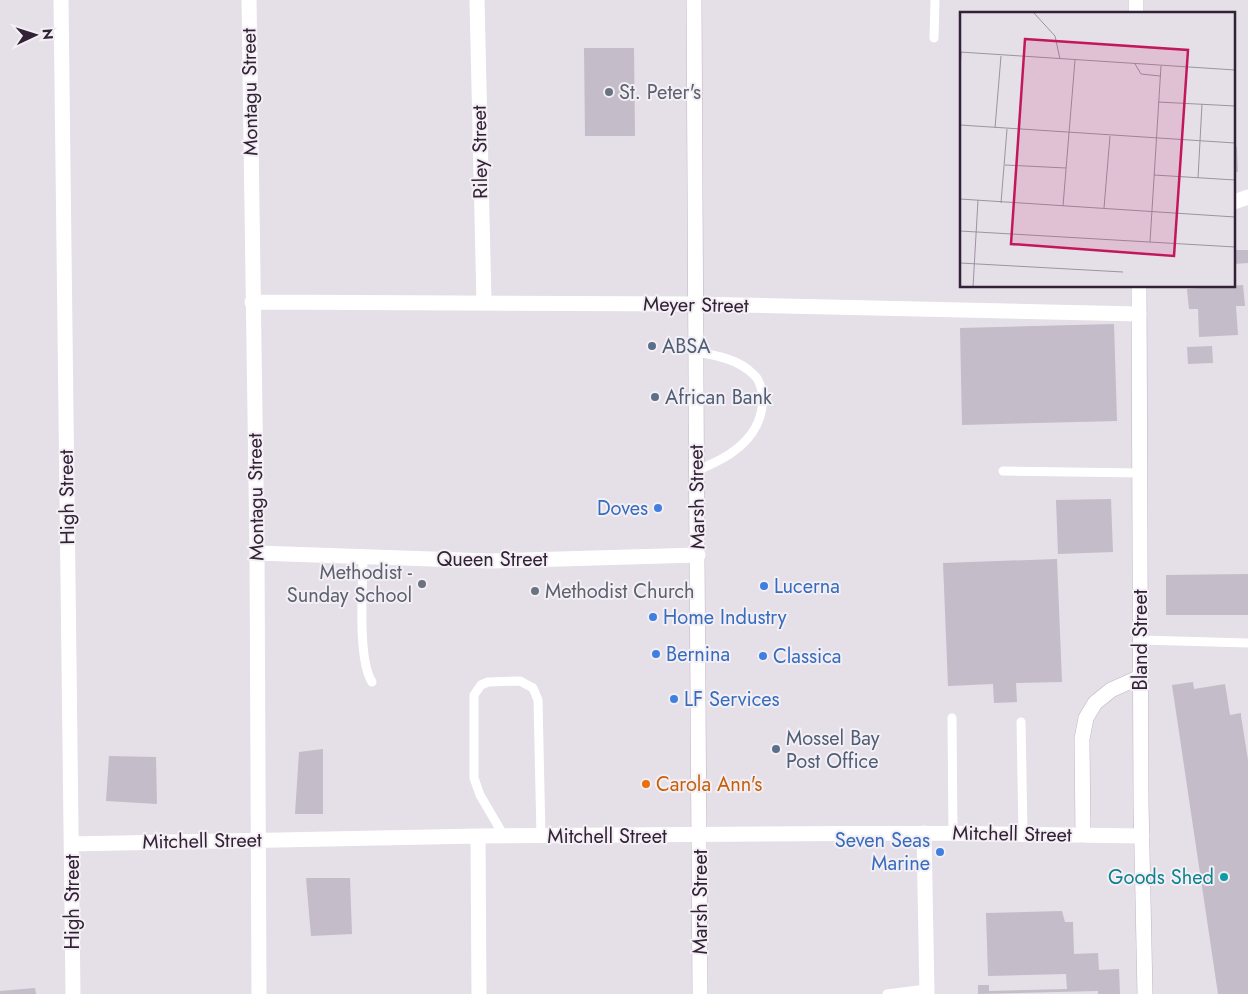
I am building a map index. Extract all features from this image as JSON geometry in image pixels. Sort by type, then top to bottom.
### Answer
[{"type":"street","name":"High Street","points":[[61,0],[73,994]]},
{"type":"street","name":"Montagu Street","points":[[248,0],[257,553],[259,994]]},
{"type":"street","name":"Riley Street","points":[[477,0],[484,303]]},
{"type":"street","name":"Marsh Street","points":[[694,0],[694,304],[698,555],[700,994]]},
{"type":"street","points":[[1236,201],[1248,197]]},
{"type":"street","name":"Bland Street","points":[[1139,288],[1140,677],[1145,994]]},
{"type":"street","name":"Meyer Street","points":[[252,302],[694,304],[1139,314]]},
{"type":"street","name":"Queen Street","points":[[257,553],[490,561],[698,555]]},
{"type":"street","points":[[1083,835],[1082,739],[1086,718],[1095,703],[1111,690],[1140,677]]},
{"type":"street","name":"Mitchell Street","points":[[71,844],[478,836],[924,833],[1142,836]]},
{"type":"street","points":[[924,833],[927,991]]},
{"type":"street","points":[[478,836],[479,994]]},
{"type":"lane","points":[[934,38],[935,0]]},
{"type":"lane","points":[[695,352],[730,359],[744,367],[755,376],[761,387],[763,402],[756,428],[745,442],[718,461],[696,470]]},
{"type":"lane","points":[[1003,471],[1140,473]]},
{"type":"lane","points":[[363,557],[364,655],[368,675],[372,682]]},
{"type":"lane","points":[[1140,640],[1248,643]]},
{"type":"lane","points":[[504,836],[480,795],[474,778],[474,695],[481,685],[488,682],[520,681],[533,688],[538,700],[541,836]]},
{"type":"lane","points":[[952,718],[953,834]]},
{"type":"lane","points":[[1021,722],[1023,834]]},
{"type":"lane","points":[[887,994],[927,991]]},
{"type":"building","name":"St. Peter's","points":[[584,48],[634,48],[635,136],[585,136]]},
{"type":"building","points":[[1236,147],[1237,147],[1238,172],[1236,172]]},
{"type":"building","points":[[1236,250],[1248,250],[1248,263],[1236,264]]},
{"type":"building","points":[[1243,285],[1245,306],[1236,306],[1238,335],[1199,337],[1198,309],[1189,309],[1187,289],[1236,288],[1236,286]]},
{"type":"building","points":[[1114,324],[1117,421],[962,425],[960,328]]},
{"type":"building","points":[[1212,346],[1213,363],[1188,364],[1187,347]]},
{"type":"building","points":[[1111,499],[1113,552],[1058,554],[1056,500]]},
{"type":"building","points":[[1057,559],[1062,682],[1016,683],[1017,702],[994,703],[993,684],[948,686],[943,563]]},
{"type":"building","points":[[1248,574],[1248,615],[1166,615],[1166,575]]},
{"type":"building","name":"Goods Shed","points":[[1193,682],[1194,689],[1225,684],[1230,715],[1241,713],[1248,760],[1248,994],[1218,994],[1172,685]]},
{"type":"building","points":[[323,749],[323,814],[295,814],[299,752]]},
{"type":"building","points":[[109,756],[156,757],[157,804],[106,801]]},
{"type":"building","points":[[306,878],[350,878],[352,934],[311,936]]},
{"type":"building","points":[[1062,911],[1065,922],[1073,922],[1074,954],[1098,953],[1099,970],[1119,969],[1120,994],[1098,994],[1098,991],[978,994],[978,985],[989,985],[989,991],[1067,989],[1066,974],[988,976],[986,913]]},
{"type":"building","points":[[35,988],[36,994],[0,994],[0,991]]},
{"type":"place","name":"St. Peter's","points":[[609,92]]},
{"type":"place","name":"ABSA","points":[[652,346]]},
{"type":"place","name":"African Bank","points":[[655,397]]},
{"type":"place","name":"Doves","points":[[658,508]]},
{"type":"place","name":"Methodist - Sunday School","points":[[422,584]]},
{"type":"place","name":"Lucerna","points":[[764,586]]},
{"type":"place","name":"Methodist Church","points":[[535,591]]},
{"type":"place","name":"Home Industry","points":[[653,617]]},
{"type":"place","name":"Bernina","points":[[656,654]]},
{"type":"place","name":"Classica","points":[[763,656]]},
{"type":"place","name":"LF Services","points":[[674,699]]},
{"type":"place","name":"Mossel Bay Post Office","points":[[776,749]]},
{"type":"place","name":"Carola Ann's","points":[[646,784]]},
{"type":"place","name":"Seven Seas Marine","points":[[940,852]]},
{"type":"place","name":"Goods Shed","points":[[1224,877]]}]
